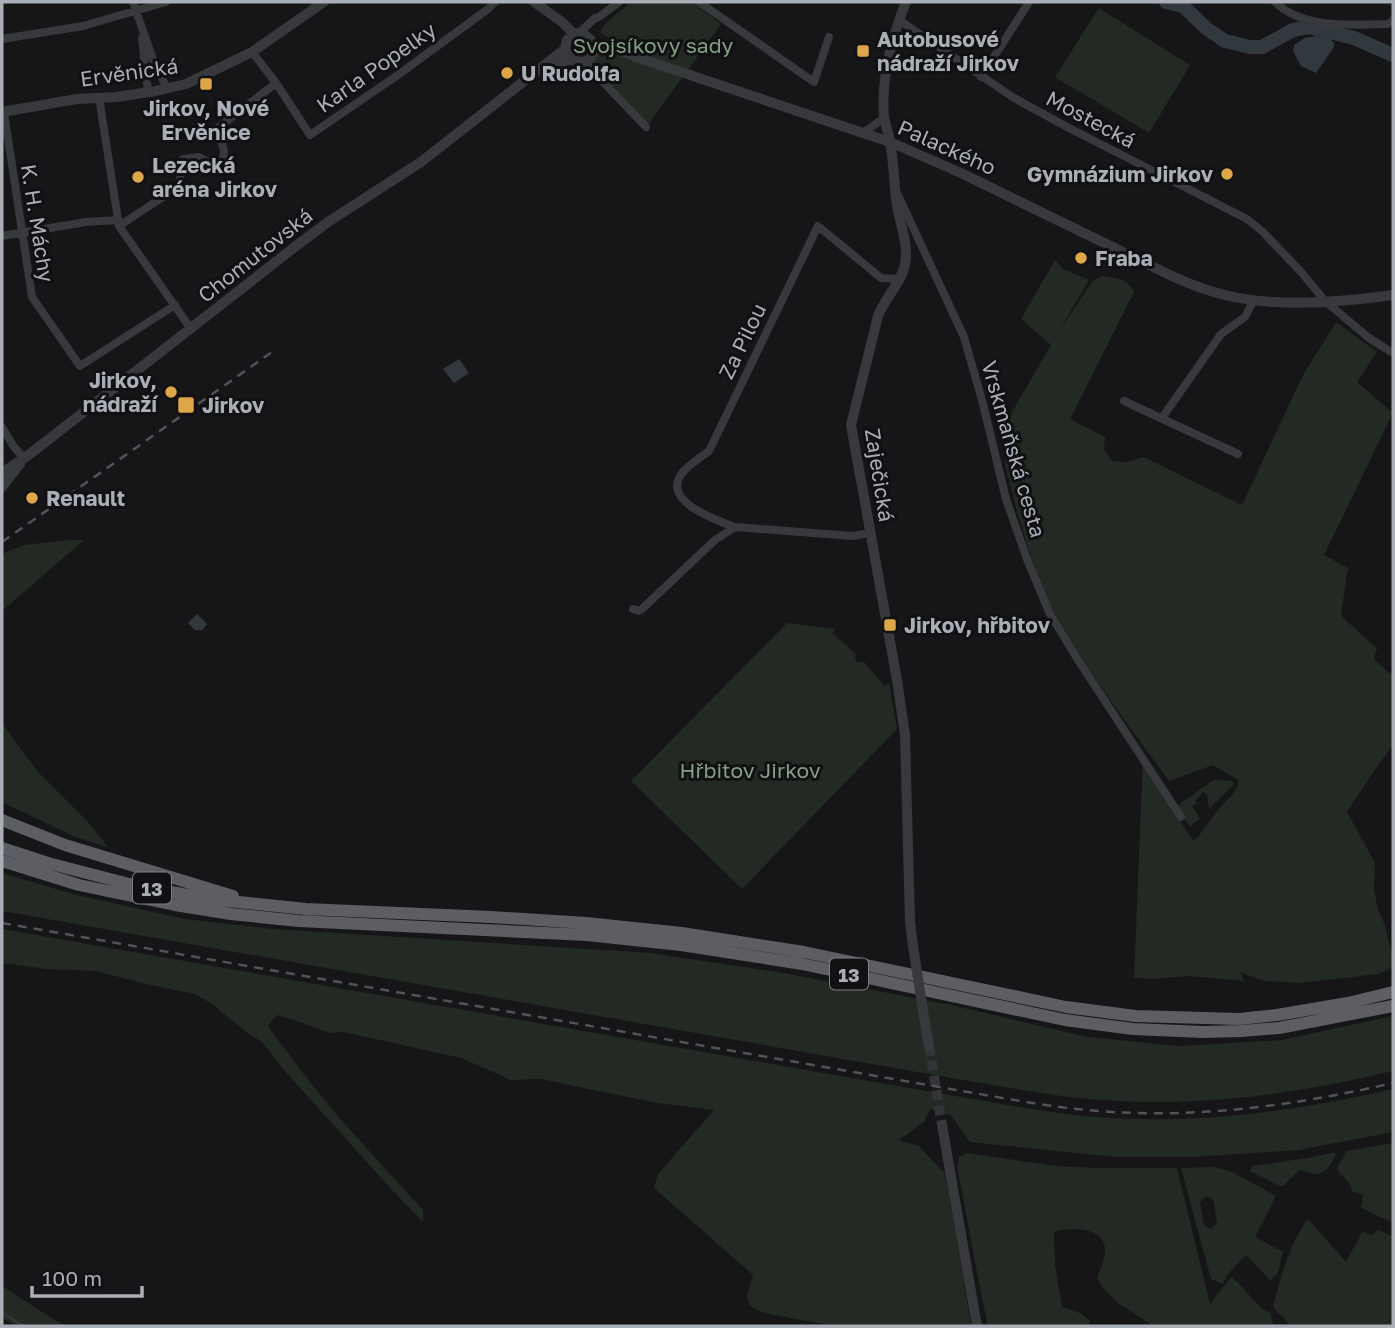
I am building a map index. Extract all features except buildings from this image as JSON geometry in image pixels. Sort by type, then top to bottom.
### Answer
[{"type":"highway","points":[[2,820],[65,845],[197,886],[233,896],[306,909]]},
{"type":"highway","name":"13","points":[[2,848],[129,884],[209,899],[306,909],[586,923],[682,933],[804,952],[1066,1007],[1135,1017],[1239,1019],[1348,1003],[1393,992]]},
{"type":"highway","name":"13","points":[[2,862],[79,885],[231,914],[336,923],[587,935],[681,945],[802,964],[1065,1020],[1133,1029],[1203,1032],[1266,1029],[1393,1006]]},
{"type":"street","points":[[133,2],[155,65],[167,88]]},
{"type":"street","points":[[2,39],[83,26],[166,2]]},
{"type":"street","name":"Ervěnická","points":[[3,112],[77,99],[116,97],[186,84],[252,52],[324,2]]},
{"type":"street","name":"Karla Popelky","points":[[276,83],[310,135],[398,75],[495,2]]},
{"type":"street","points":[[534,2],[577,34],[592,41]]},
{"type":"street","points":[[534,2],[557,26],[564,37],[571,60]]},
{"type":"street","name":"Chomutovská","points":[[2,473],[328,222],[421,162],[566,46],[569,37],[577,34],[619,2]]},
{"type":"street","points":[[699,2],[814,82],[829,37]]},
{"type":"street","name":"Zaječická","points":[[906,2],[899,20],[884,91],[884,118],[906,248],[905,262],[899,279],[878,316],[851,425],[905,735],[910,921],[929,1046]]},
{"type":"street","points":[[981,76],[1029,2]]},
{"type":"street","points":[[1275,2],[1285,11],[1304,19],[1343,25],[1388,24],[1393,20]]},
{"type":"street","name":"Chomutovská","points":[[535,72],[571,60],[580,62],[588,58],[591,31],[599,17]]},
{"type":"street","name":"Mostecká","points":[[899,20],[1014,98],[1247,219],[1263,232],[1325,301],[1369,338],[1393,353]]},
{"type":"street","points":[[140,25],[148,92]]},
{"type":"street","name":"Palackého","points":[[592,41],[890,142],[953,169],[1174,277],[1225,295],[1294,302],[1393,295]]},
{"type":"street","points":[[2,236],[86,222],[119,223],[178,187],[181,182],[180,163],[183,159],[199,157],[222,169],[224,150],[218,128],[276,83],[252,52]]},
{"type":"street","name":"Palackého","points":[[588,58],[609,53],[642,59]]},
{"type":"street","points":[[588,58],[646,127]]},
{"type":"street","points":[[99,97],[119,223],[191,329]]},
{"type":"street","name":"K. H. Máchy","points":[[3,112],[32,297],[80,366],[175,305]]},
{"type":"street","points":[[863,133],[884,118]]},
{"type":"street","name":"Vrskmaňská cesta","points":[[895,189],[964,337],[1006,499],[1028,562],[1051,614],[1181,817]]},
{"type":"street","name":"Za Pilou","points":[[735,527],[684,502],[678,492],[679,478],[709,451],[818,226],[881,278],[899,279]]},
{"type":"street","points":[[1162,418],[1221,334],[1245,317],[1254,300]]},
{"type":"street","points":[[1124,401],[1238,454]]},
{"type":"street","points":[[2,428],[24,458],[2,487]]},
{"type":"street","points":[[633,609],[642,609],[715,540],[735,527],[852,536],[870,533]]},
{"type":"street","points":[[942,1125],[977,1326]]},
{"type":"green space","name":"Svojsíkovy sady","points":[[631,2],[692,2],[721,24],[648,125],[588,64],[609,38],[600,32],[605,24]]},
{"type":"green space","points":[[1099,8],[1190,65],[1149,133],[1055,77]]},
{"type":"green space","points":[[1055,260],[1063,269],[1089,280],[1058,333],[1092,282],[1102,276],[1124,281],[1134,292],[1070,419],[1105,437],[1104,450],[1112,461],[1127,462],[1143,457],[1242,505],[1302,377],[1336,322],[1377,352],[1357,382],[1393,413],[1324,555],[1348,568],[1341,614],[1343,618],[1377,648],[1374,659],[1390,674],[1393,669],[1393,745],[1347,812],[1375,863],[1374,889],[1389,941],[1393,968],[1378,974],[1300,983],[1264,981],[1240,972],[1244,981],[1188,976],[1134,978],[1143,759],[1193,840],[1235,791],[1238,780],[1213,765],[1169,781],[1077,650],[1050,605],[1029,560],[1031,557],[1005,464],[1008,419],[1051,345],[1021,319]]},
{"type":"green space","points":[[84,540],[2,611],[2,554],[24,545]]},
{"type":"green space","name":"Hřbitov Jirkov","points":[[787,623],[836,629],[832,633],[856,654],[856,662],[864,662],[885,686],[889,682],[897,729],[742,889],[631,781]]},
{"type":"green space","points":[[2,723],[38,772],[88,822],[109,848],[73,836],[2,802]]},
{"type":"green space","points":[[1215,779],[1235,783],[1209,809],[1207,795],[1203,792],[1192,806],[1200,818],[1190,827],[1177,806]]},
{"type":"green space","points":[[2,873],[73,894],[185,919],[274,929],[651,953],[784,973],[951,1005],[1088,1037],[1179,1046],[1281,1040],[1393,1016],[1393,1071],[1280,1093],[1205,1100],[1129,1101],[1057,1095],[2,911]]},
{"type":"green space","points":[[2,929],[1070,1114],[1125,1119],[1241,1115],[1393,1089],[1393,1132],[1299,1150],[1191,1157],[1115,1157],[970,1142],[951,1115],[930,1109],[924,1122],[899,1140],[919,1146],[945,1174],[971,1326],[835,1326],[764,1313],[749,1305],[747,1296],[753,1275],[654,1188],[658,1174],[714,1110],[657,1103],[540,1079],[511,1080],[461,1058],[344,1032],[329,1033],[278,1015],[268,1026],[338,1116],[423,1210],[423,1222],[283,1069],[262,1042],[212,1004],[194,994],[96,971],[47,969],[2,963]]},
{"type":"green space","points":[[1393,1143],[1393,1223],[1361,1208],[1363,1195],[1352,1191],[1350,1184],[1337,1168],[1347,1151]]},
{"type":"green space","points":[[966,1153],[1057,1166],[1177,1168],[1210,1304],[1231,1277],[1259,1306],[1270,1313],[1274,1326],[1153,1326],[1117,1302],[1097,1278],[1105,1250],[1099,1236],[1085,1230],[1068,1229],[1054,1232],[1055,1265],[1062,1307],[1084,1315],[1090,1321],[1089,1326],[988,1326],[957,1167],[959,1157]]},
{"type":"green space","points":[[1335,1153],[1329,1166],[1322,1172],[1314,1174],[1299,1170],[1283,1186],[1250,1171],[1252,1166]]},
{"type":"green space","points":[[1216,1167],[1234,1173],[1276,1196],[1255,1237],[1283,1252],[1277,1275],[1273,1276],[1271,1281],[1246,1255],[1223,1283],[1211,1279],[1181,1168]],"holes":[[[1211,1198],[1217,1224],[1209,1229],[1204,1225],[1200,1203],[1202,1199]]]},
{"type":"green space","points":[[1307,1220],[1346,1262],[1362,1232],[1372,1235],[1378,1230],[1393,1236],[1393,1326],[1289,1326],[1275,1309],[1273,1306],[1286,1262]]},
{"type":"green space","points":[[2,1286],[64,1326],[16,1326],[2,1318]]},
{"type":"shaded area","points":[[1316,36],[1330,39],[1334,47],[1316,73],[1301,66],[1293,51],[1294,45],[1305,38]]},
{"type":"shaded area","points":[[459,359],[469,373],[454,383],[443,369]]},
{"type":"shaded area","points":[[197,614],[207,624],[202,630],[195,630],[188,623]]},
{"type":"waterway","points":[[1166,2],[1183,6],[1207,29],[1225,41],[1250,47],[1262,47],[1293,30],[1309,27],[1354,38],[1393,55]]},
{"type":"waterway","points":[[2,1313],[24,1326]]},
{"type":"tunnel","points":[[929,1046],[942,1125]]},
{"type":"railway","points":[[2,542],[272,352]]},
{"type":"railway","points":[[2,923],[1071,1108],[1126,1113],[1203,1112],[1279,1104],[1393,1083]]},
{"type":"place","name":"Autobusové nádraží Jirkov","points":[[863,51]]},
{"type":"place","name":"U Rudolfa","points":[[507,73]]},
{"type":"place","name":"Jirkov, Nové Ervěnice","points":[[206,84]]},
{"type":"place","name":"Gymnázium Jirkov","points":[[1227,174]]},
{"type":"place","name":"Lezecká aréna Jirkov","points":[[138,177]]},
{"type":"place","name":"Fraba","points":[[1081,258]]},
{"type":"place","name":"Jirkov, nádraží","points":[[171,392]]},
{"type":"place","name":"Jirkov","points":[[186,405]]},
{"type":"place","name":"Renault","points":[[32,498]]},
{"type":"place","name":"Jirkov, hřbitov","points":[[890,625]]}]
